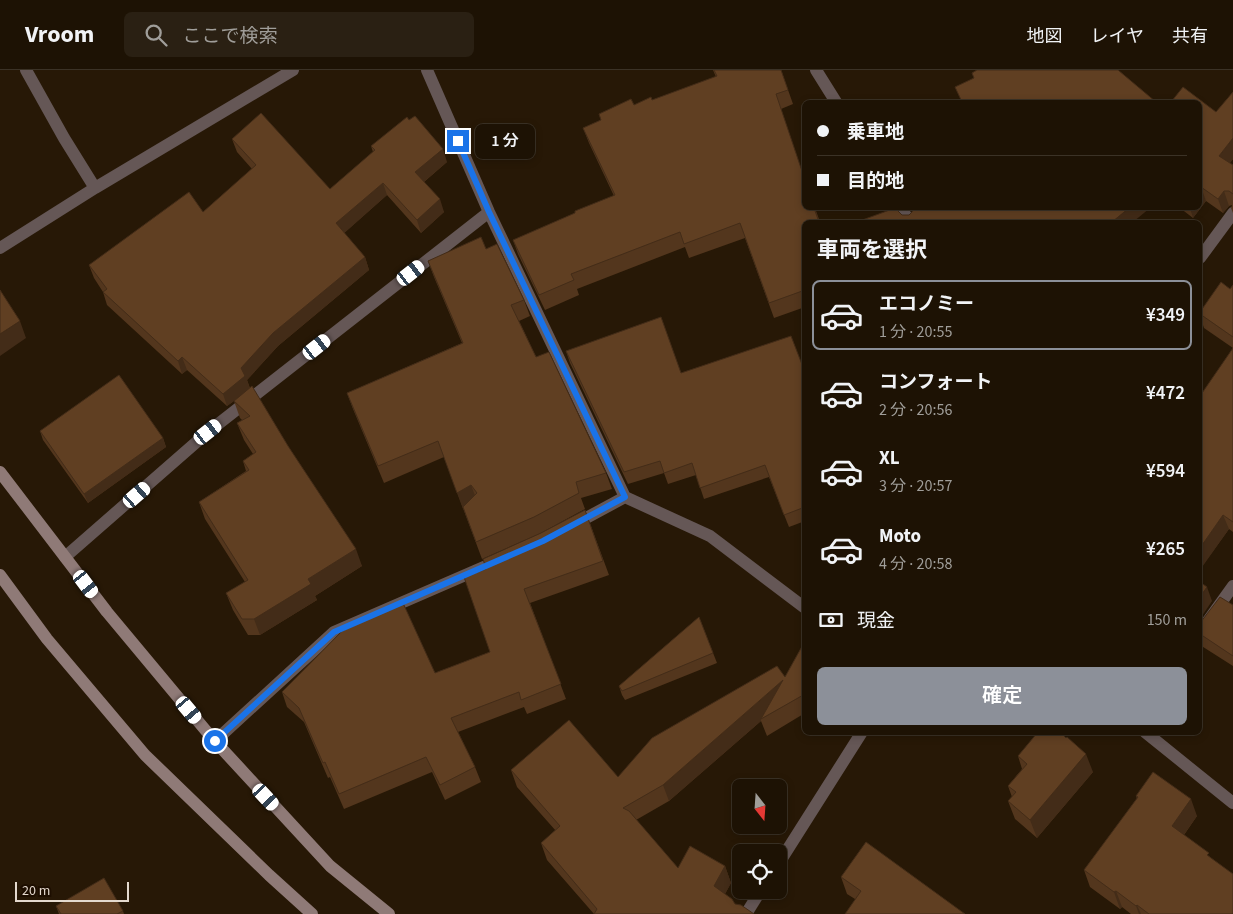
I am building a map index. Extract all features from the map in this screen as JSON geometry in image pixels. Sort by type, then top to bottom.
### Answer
[{"type":"street","points":[[26,70],[64,138],[95,188]]},
{"type":"street","points":[[0,248],[95,188],[293,70]]},
{"type":"street","points":[[427,70],[489,212],[625,497],[710,536],[802,606]]},
{"type":"street","points":[[816,70],[835,100]]},
{"type":"street","points":[[65,557],[208,432],[489,212]]},
{"type":"street","points":[[1202,255],[1233,213]]},
{"type":"street","points":[[0,472],[107,612],[215,741],[330,866],[389,914]]},
{"type":"street","points":[[568,528],[625,497]]},
{"type":"street","points":[[215,741],[334,632],[507,557]]},
{"type":"street","points":[[0,575],[47,639],[144,755],[312,914]]},
{"type":"street","points":[[1202,629],[1233,586]]},
{"type":"street","points":[[787,850],[860,735]]},
{"type":"street","points":[[1149,735],[1233,803]]},
{"type":"street","points":[[746,914],[755,899]]},
{"type":"building","points":[[714,70],[781,70],[788,90],[776,94],[802,171],[802,210],[815,210],[818,220],[802,220],[802,291],[769,303],[740,223],[684,244],[680,232],[571,274],[574,280],[539,295],[513,240],[575,213],[575,211],[615,195],[583,128],[601,120],[599,114],[631,99],[634,105],[651,97],[652,100],[717,76]]},
{"type":"building","points":[[977,70],[1118,70],[1154,100],[961,100],[955,87],[974,78],[972,73]]},
{"type":"building","points":[[1183,87],[1200,100],[1173,100]]},
{"type":"building","points":[[1233,92],[1233,138],[1219,156],[1233,165],[1233,194],[1229,191],[1224,191],[1218,199],[1202,188],[1202,101],[1216,112]]},
{"type":"building","points":[[261,113],[330,189],[375,150],[371,146],[407,117],[409,120],[415,116],[443,149],[415,172],[440,199],[417,220],[383,183],[336,223],[365,257],[273,333],[241,368],[245,376],[223,394],[182,357],[178,361],[103,292],[107,289],[89,265],[189,192],[203,212],[256,165],[232,139]]},
{"type":"building","points":[[890,210],[897,210],[902,215],[909,215],[912,210],[1127,210],[1114,220],[862,220]]},
{"type":"building","points":[[481,237],[486,249],[497,244],[524,300],[511,305],[536,357],[549,352],[606,473],[576,482],[579,493],[534,517],[476,542],[463,507],[477,493],[471,485],[457,493],[438,441],[378,466],[347,393],[463,343],[428,261]]},
{"type":"building","points":[[1221,282],[1230,289],[1233,285],[1233,337],[1202,315],[1202,309]]},
{"type":"building","points":[[0,290],[20,321],[0,334]]},
{"type":"building","points":[[661,317],[681,373],[791,336],[802,364],[802,508],[784,515],[765,465],[700,488],[692,463],[664,473],[660,461],[624,472],[566,351]]},
{"type":"building","points":[[1233,348],[1233,522],[1223,515],[1202,545],[1202,393]]},
{"type":"building","points":[[119,375],[163,438],[84,494],[40,431]]},
{"type":"building","points":[[252,386],[288,446],[356,549],[308,579],[311,584],[254,619],[242,619],[226,593],[248,580],[199,502],[249,470],[243,461],[256,452],[237,423],[250,416],[234,401]]},
{"type":"building","points":[[585,510],[603,561],[524,589],[561,684],[521,700],[519,692],[451,718],[475,767],[440,785],[426,757],[339,794],[299,708],[282,692],[342,631],[403,603],[435,673],[490,652],[464,577],[486,569],[483,559],[541,533]]},
{"type":"building","points":[[1202,583],[1207,587],[1202,594]]},
{"type":"building","points":[[1220,597],[1233,605],[1233,656],[1202,635],[1202,620]]},
{"type":"building","points":[[699,617],[713,653],[622,691],[619,686]]},
{"type":"building","points":[[802,646],[802,696],[761,719],[783,680],[663,785],[623,808],[629,811],[678,868],[690,846],[725,866],[714,886],[732,899],[735,904],[741,905],[754,914],[594,914],[597,909],[541,843],[560,826],[511,770],[569,720],[618,777],[652,738],[777,666],[785,677]]},
{"type":"building","points":[[1036,735],[1063,735],[1086,754],[1030,820],[1008,801],[1016,792],[1008,786],[1027,764],[1018,756]]},
{"type":"building","points":[[1153,772],[1191,799],[1172,826],[1209,853],[1207,855],[1233,874],[1233,914],[1149,914],[1084,870],[1138,797],[1136,796]]},
{"type":"building","points":[[866,842],[965,914],[845,914],[861,891],[841,877]]},
{"type":"building","points":[[104,878],[123,911],[117,914],[61,914],[56,906]]},
{"type":"route","points":[[215,741],[334,632],[543,541],[625,497],[489,212],[458,141]]}]
